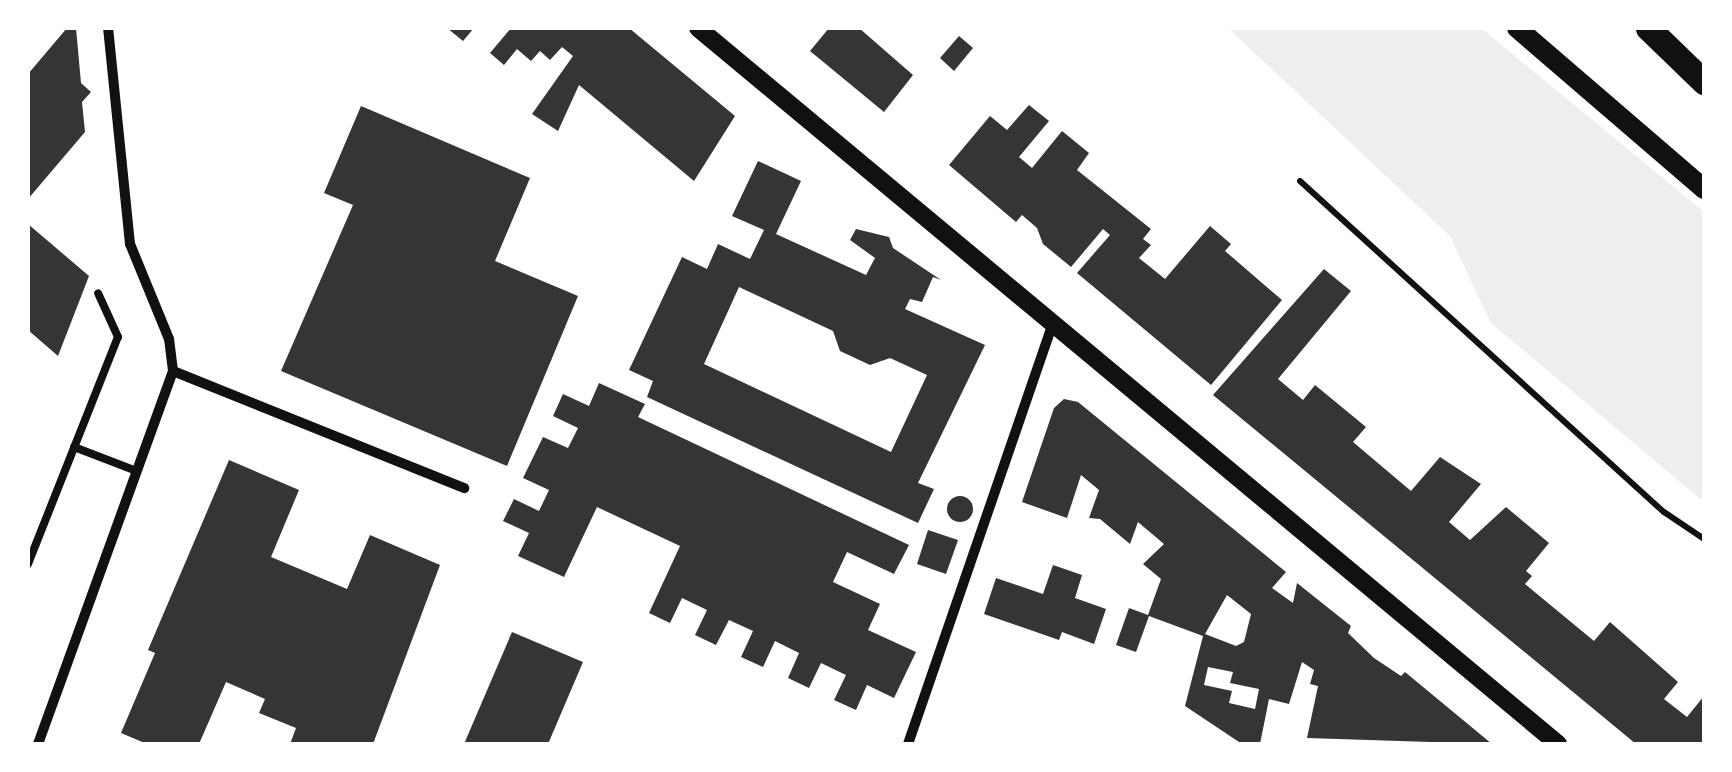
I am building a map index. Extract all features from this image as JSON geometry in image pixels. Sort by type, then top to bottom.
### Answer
[{"type":"main road","points":[[1517,28],[1704,189]]},
{"type":"main road","points":[[1648,28],[1704,82]]},
{"type":"street","points":[[38,744],[173,372],[169,339],[130,244],[108,28]]},
{"type":"street","points":[[698,28],[1558,744]]},
{"type":"street","points":[[908,744],[1052,326]]},
{"type":"street","points":[[173,372],[464,488]]},
{"type":"lane","points":[[28,564],[118,337],[98,292]]},
{"type":"lane","points":[[74,447],[137,471]]},
{"type":"path","points":[[1300,181],[1664,512],[1704,540]]},
{"type":"shaded area","points":[[1228,28],[1481,28],[1704,212],[1704,502],[1491,323],[1450,236]]},
{"type":"building","points":[[67,28],[76,28],[81,83],[91,92],[82,102],[85,132],[28,199],[28,74]]},
{"type":"building","points":[[447,28],[474,28],[463,41]]},
{"type":"building","points":[[511,28],[629,28],[735,116],[694,181],[579,85],[558,131],[532,114],[573,56],[562,47],[550,60],[540,51],[531,61],[517,49],[504,65],[490,53]]},
{"type":"building","points":[[829,28],[859,28],[913,75],[884,112],[810,51]]},
{"type":"building","points":[[959,36],[973,48],[954,71],[940,58]]},
{"type":"building","points":[[1029,105],[1049,121],[1019,157],[1032,168],[1062,131],[1089,153],[1077,170],[1151,229],[1143,239],[1151,245],[1139,258],[1165,279],[1210,226],[1231,244],[1225,251],[1282,300],[1211,385],[1077,273],[1110,235],[1103,229],[1071,267],[1043,244],[1037,228],[1022,215],[1016,222],[949,165],[990,116],[1007,130]]},
{"type":"building","points":[[361,106],[530,178],[495,261],[578,296],[507,466],[281,371],[353,205],[324,193]]},
{"type":"building","points":[[758,161],[801,181],[776,234],[866,275],[875,258],[850,240],[856,229],[889,237],[893,248],[941,280],[933,277],[922,302],[910,299],[905,309],[985,345],[918,483],[934,489],[918,523],[647,397],[653,381],[629,370],[682,257],[707,269],[718,244],[750,259],[764,230],[732,216]],"holes":[[[739,287],[833,331],[840,351],[870,365],[890,358],[927,375],[891,452],[704,364]]]},
{"type":"building","points":[[28,224],[89,276],[58,356],[28,330]]},
{"type":"building","points":[[1324,269],[1351,291],[1278,379],[1303,400],[1315,385],[1366,427],[1353,442],[1411,491],[1440,457],[1481,484],[1449,522],[1470,540],[1506,507],[1549,543],[1526,571],[1532,576],[1525,584],[1594,641],[1610,622],[1678,682],[1664,699],[1687,717],[1704,696],[1704,744],[1636,744],[1213,395]]},
{"type":"building","points":[[599,383],[645,404],[638,417],[909,545],[894,574],[847,552],[833,582],[880,604],[868,630],[916,652],[894,698],[867,685],[856,710],[834,700],[846,675],[821,663],[809,688],[788,678],[799,653],[775,641],[763,667],[741,657],[753,631],[729,620],[716,645],[695,635],[707,610],[682,598],[670,623],[649,613],[680,546],[597,507],[564,577],[518,556],[529,533],[503,521],[514,499],[539,511],[549,490],[523,478],[543,437],[568,448],[578,428],[553,416],[563,394],[589,406]]},
{"type":"building","points":[[1064,399],[1078,402],[1286,572],[1272,588],[1293,603],[1297,583],[1351,626],[1348,633],[1374,658],[1401,676],[1405,672],[1492,744],[1307,738],[1318,686],[1310,684],[1314,670],[1302,662],[1289,704],[1269,699],[1260,744],[1242,744],[1185,706],[1203,636],[1149,616],[1136,652],[1116,645],[1129,608],[1148,615],[1161,579],[1143,564],[1164,544],[1138,522],[1130,544],[1100,519],[1089,518],[1099,490],[1081,475],[1067,518],[1022,502],[1054,408]],"holes":[[[1227,595],[1251,614],[1244,642],[1236,646],[1205,634]],[[1208,667],[1233,672],[1230,683],[1259,689],[1255,709],[1229,703],[1232,691],[1204,685]]]},
{"type":"building","points":[[229,460],[299,490],[271,557],[347,589],[370,535],[440,565],[373,744],[290,744],[296,728],[259,713],[265,699],[226,682],[199,744],[147,744],[121,733],[155,653],[148,650]]},
{"type":"building","points":[[960,496],[969,500],[973,509],[969,518],[960,522],[951,518],[947,509],[951,500]]},
{"type":"building","points":[[928,530],[958,540],[946,574],[917,564]]},
{"type":"building","points":[[1053,565],[1082,575],[1075,598],[1106,609],[1094,644],[1062,632],[1059,640],[984,614],[996,578],[1043,594]]},
{"type":"building","points":[[512,632],[583,662],[548,744],[464,744]]}]
